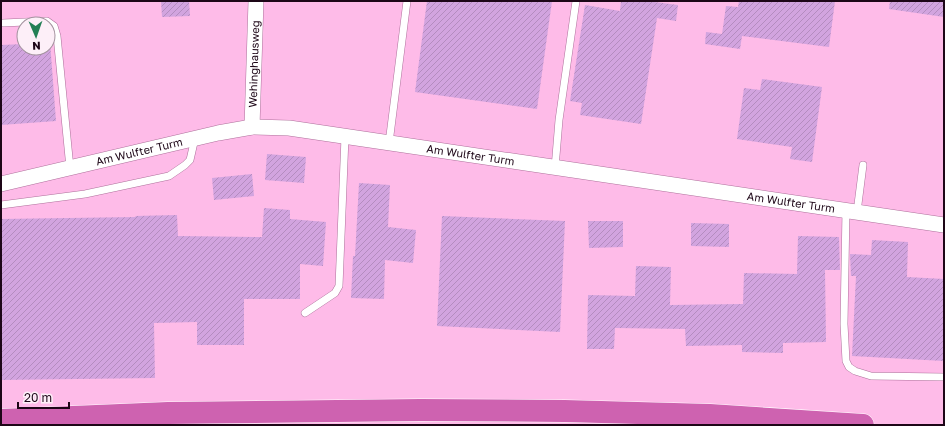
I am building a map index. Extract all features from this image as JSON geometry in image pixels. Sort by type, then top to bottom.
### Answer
[{"type":"highway","points":[[1,420],[168,413],[451,410],[565,411],[710,415],[863,425]]},
{"type":"street","name":"Wehinghausweg","points":[[252,127],[256,1]]},
{"type":"street","name":"Am Wulfter Turm","points":[[1,184],[218,132],[252,127],[289,128],[944,225]]},
{"type":"lane","points":[[389,143],[407,1]]},
{"type":"lane","points":[[555,168],[559,120],[576,1]]},
{"type":"lane","points":[[2,23],[47,21],[54,26],[57,36],[70,168]]},
{"type":"lane","points":[[305,313],[335,293],[339,286],[345,136]]},
{"type":"lane","points":[[1,205],[85,194],[169,176],[190,160],[195,138]]},
{"type":"lane","points":[[863,165],[851,211],[844,324],[846,360],[849,367],[855,371],[870,376],[944,377]]},
{"type":"building","points":[[161,1],[189,1],[190,16],[162,17]]},
{"type":"building","points":[[427,1],[552,1],[537,109],[415,92]]},
{"type":"building","points":[[621,1],[647,1],[678,5],[676,21],[657,18],[641,124],[580,115],[582,103],[570,101],[585,5],[620,11]]},
{"type":"building","points":[[739,1],[835,1],[829,47],[742,36],[740,49],[705,44],[706,32],[722,34],[726,6],[738,7]]},
{"type":"building","points":[[890,1],[944,1],[944,17],[889,9]]},
{"type":"building","points":[[16,44],[16,56],[51,56],[56,121],[1,125],[1,45]]},
{"type":"building","points":[[762,79],[822,87],[812,162],[790,159],[792,147],[737,139],[744,88],[760,90]]},
{"type":"building","points":[[267,154],[306,157],[304,183],[265,180]]},
{"type":"building","points":[[252,174],[254,196],[214,200],[212,178]]},
{"type":"building","points":[[359,183],[390,185],[388,227],[416,230],[413,263],[385,260],[384,299],[351,298]]},
{"type":"building","points":[[264,208],[290,210],[290,219],[326,222],[323,266],[300,264],[300,299],[244,299],[244,345],[197,345],[197,322],[154,323],[155,378],[1,380],[1,219],[177,215],[178,236],[262,237]]},
{"type":"building","points":[[442,216],[565,221],[560,332],[437,326]]},
{"type":"building","points":[[588,221],[623,221],[623,247],[589,248]]},
{"type":"building","points":[[691,223],[729,224],[729,247],[691,246]]},
{"type":"building","points":[[798,236],[839,237],[840,270],[825,270],[826,342],[783,343],[783,353],[742,352],[742,345],[686,346],[685,329],[615,328],[614,349],[587,349],[588,295],[635,296],[636,266],[671,267],[670,305],[743,304],[744,273],[797,274]]},
{"type":"building","points":[[872,240],[908,242],[907,277],[944,279],[944,361],[852,356],[856,276],[851,276],[850,254],[871,255]]}]
